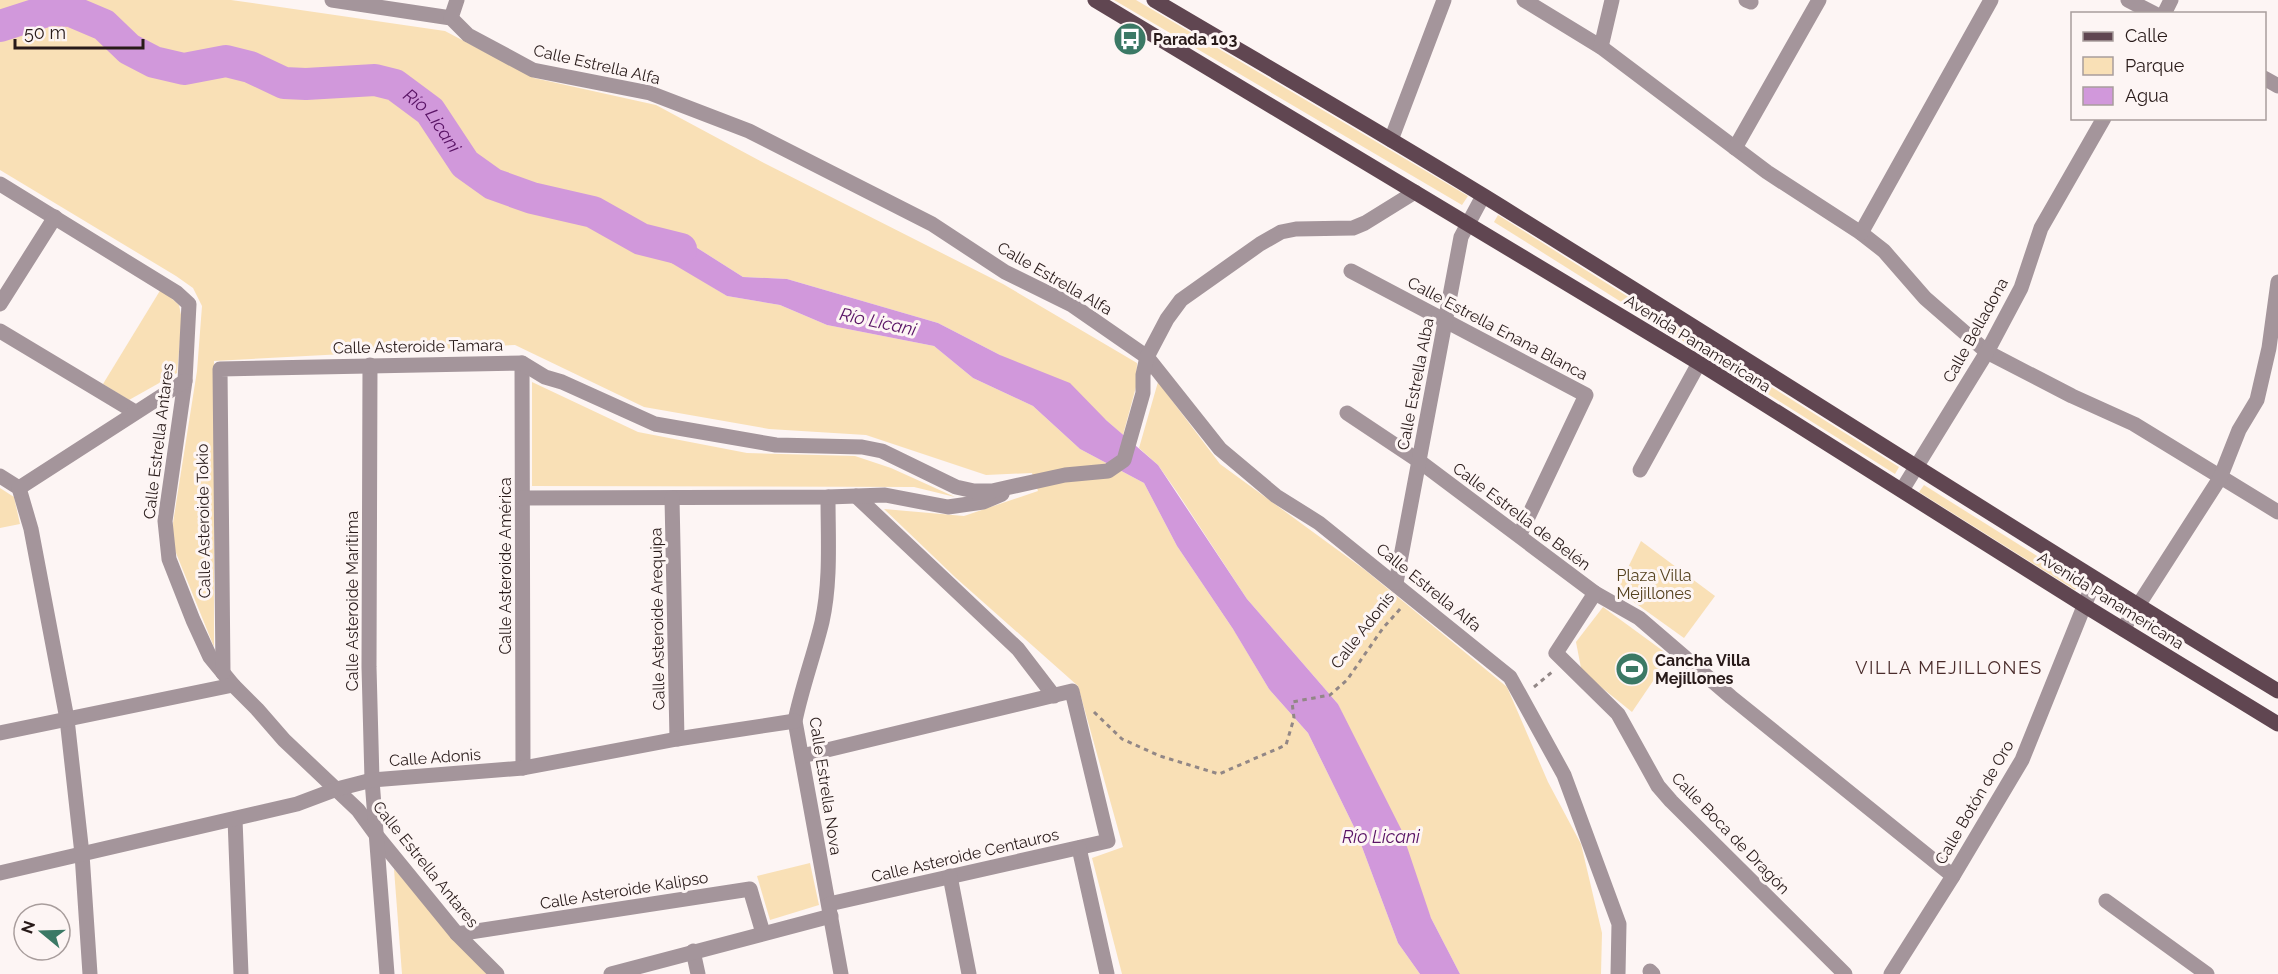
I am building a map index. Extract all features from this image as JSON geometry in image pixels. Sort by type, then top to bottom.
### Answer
[{"type":"main road","name":"Avenida Panamericana","points":[[1095,0],[1699,363],[2085,606],[2278,724]]},
{"type":"main road","name":"Avenida Panamericana","points":[[1154,0],[1483,196],[2138,606],[2278,691]]},
{"type":"street","points":[[333,0],[451,18],[457,0]]},
{"type":"street","points":[[1391,140],[1444,0]]},
{"type":"street","points":[[1524,0],[1601,47],[1735,148],[1861,233],[1884,251],[1925,298],[1987,352],[2072,396],[2134,424],[2278,512]]},
{"type":"street","points":[[1601,47],[1611,0]]},
{"type":"street","points":[[1735,148],[1819,0]]},
{"type":"street","points":[[1861,233],[1990,0]]},
{"type":"street","points":[[2128,0],[2151,12]]},
{"type":"street","name":"Calle Estrella Alfa","points":[[451,18],[468,35],[533,70],[650,93],[749,131],[932,224],[1005,272],[1072,305],[1147,357],[1220,449],[1276,496],[1319,523],[1396,583],[1510,677],[1564,775],[1619,924],[1618,974]]},
{"type":"street","name":"Calle Belladona","points":[[1902,490],[1987,352],[2021,288],[2041,228],[2103,120]]},
{"type":"street","name":"Calle Estrella Antares","points":[[0,184],[177,293],[189,304],[185,381],[165,521],[166,540],[177,584],[210,657],[284,741],[358,810],[457,934],[497,974]]},
{"type":"street","points":[[523,498],[885,495],[948,507],[984,502],[1024,485],[1065,475],[1107,471],[1124,460],[1143,393],[1143,375],[1147,357],[1167,319],[1181,300],[1260,244],[1281,232],[1296,229],[1353,228],[1415,192]]},
{"type":"street","name":"Calle Estrella Alba","points":[[1396,583],[1461,237],[1483,196]]},
{"type":"street","points":[[0,304],[55,217]]},
{"type":"street","name":"Calle Estrella Enana Blanca","points":[[1351,271],[1586,395],[1520,534]]},
{"type":"street","points":[[2123,629],[2220,478],[2239,430],[2258,400],[2269,348],[2278,282]]},
{"type":"street","points":[[0,331],[135,412]]},
{"type":"street","name":"Calle Asteroide Tamara","points":[[220,369],[522,363],[545,377],[562,382],[655,424],[776,445],[862,447],[882,451],[956,487],[974,491],[992,491],[1024,485]]},
{"type":"street","name":"Calle Asteroide América","points":[[522,363],[523,768]]},
{"type":"street","points":[[1640,470],[1699,363]]},
{"type":"street","name":"Calle Asteroide Marítima","points":[[370,365],[369,667],[372,780],[387,974]]},
{"type":"street","name":"Calle Asteroide Tokio","points":[[220,369],[228,679]]},
{"type":"street","points":[[19,488],[185,381]]},
{"type":"street","name":"Calle Estrella de Belén","points":[[1347,413],[1419,461],[1520,534],[1596,593],[1639,618],[1731,697],[1953,876]]},
{"type":"street","points":[[0,476],[19,488],[31,529],[67,719],[82,854],[90,974]]},
{"type":"street","points":[[856,496],[1018,649],[1054,696]]},
{"type":"street","name":"Calle Estrella Nova","points":[[828,497],[828,576],[822,622],[801,689],[795,721],[841,974]]},
{"type":"street","name":"Calle Asteroide Arequipa","points":[[672,498],[677,739]]},
{"type":"street","name":"Calle Botón de Oro","points":[[1891,974],[2022,760],[2095,579]]},
{"type":"street","points":[[1561,658],[1596,593]]},
{"type":"street","name":"Calle Boca de Dragón","points":[[1561,658],[1617,714],[1658,786],[1671,801],[1845,974]]},
{"type":"street","points":[[0,733],[67,719],[228,679]]},
{"type":"street","points":[[801,756],[1072,691]]},
{"type":"street","name":"Calle Asteroide Centauros","points":[[611,974],[763,933],[830,910],[950,876],[1108,841],[1072,691]]},
{"type":"street","name":"Calle Adonis","points":[[0,873],[297,804],[337,789],[372,780],[523,768],[677,739],[795,721]]},
{"type":"street","points":[[235,819],[241,974]]},
{"type":"street","points":[[1079,848],[1107,974]]},
{"type":"street","points":[[950,876],[969,974]]},
{"type":"street","name":"Calle Asteroide Kalipso","points":[[457,934],[750,889],[763,933]]},
{"type":"street","points":[[2106,901],[2207,974]]},
{"type":"street","points":[[693,951],[698,974]]},
{"type":"path","name":"Calle Adonis","points":[[1072,691],[1122,739],[1160,756],[1219,774],[1286,745],[1294,718],[1292,702],[1330,695],[1347,680],[1383,628],[1412,596]]},
{"type":"path","points":[[1521,696],[1561,658]]},
{"type":"green space","points":[[0,0],[231,0],[445,31],[534,78],[656,105],[764,163],[1003,284],[1137,363],[1136,387],[1123,435],[1106,420],[1000,355],[938,323],[787,279],[743,277],[691,244],[637,228],[685,270],[727,296],[780,305],[827,325],[934,346],[973,378],[1033,406],[1080,449],[1144,483],[1177,546],[1235,632],[1269,689],[1308,733],[1356,831],[1398,943],[1420,974],[1122,974],[1092,858],[1123,847],[1078,686],[956,578],[884,509],[964,516],[1038,491],[1032,473],[986,475],[866,435],[769,429],[644,407],[515,345],[214,361],[214,647],[174,548],[172,529],[197,371],[202,306],[193,288],[176,276],[0,170]]},
{"type":"green space","points":[[1114,0],[1136,0],[1468,196],[1462,205]]},
{"type":"green space","points":[[1498,215],[1899,467],[1895,474],[1494,222]]},
{"type":"green space","points":[[161,289],[179,305],[182,320],[177,373],[129,400],[103,384]]},
{"type":"green space","points":[[532,382],[638,432],[747,453],[855,456],[891,468],[955,497],[914,487],[532,486]]},
{"type":"green space","points":[[1158,382],[1220,464],[1365,570],[1507,687],[1548,782],[1581,844],[1602,933],[1601,974],[1460,974],[1431,918],[1338,704],[1247,599],[1158,465],[1139,448]]},
{"type":"green space","points":[[1924,485],[2080,583],[2075,590],[1919,492]]},
{"type":"green space","points":[[0,488],[14,497],[20,524],[0,528]]},
{"type":"green space","name":"Plaza Villa Mejillones","points":[[1641,541],[1715,596],[1684,638],[1617,590]]},
{"type":"green space","name":"Plaza Villa Mejillones","points":[[1603,607],[1670,656],[1632,712],[1581,668],[1576,642]]},
{"type":"green space","points":[[810,863],[819,905],[770,920],[757,876]]},
{"type":"green space","points":[[394,869],[487,974],[402,974]]},
{"type":"water","name":"Río Licani","points":[[637,228],[691,244],[743,277],[787,279],[938,323],[1000,355],[1070,383],[1106,420],[1158,465],[1247,599],[1338,704],[1401,829],[1431,918],[1460,974],[1420,974],[1398,943],[1356,831],[1308,733],[1269,689],[1233,629],[1177,546],[1144,483],[1080,449],[1033,406],[973,378],[934,346],[827,325],[780,305],[727,296],[641,245]]},
{"type":"waterway","name":"Río Licani","points":[[0,26],[50,10],[71,11],[104,25],[129,49],[154,62],[184,69],[226,61],[250,67],[284,83],[375,80],[395,85],[430,111],[465,164],[493,184],[532,198],[593,212],[641,239],[681,249]]},
{"type":"place","name":"Parada 103","points":[[1130,39]]},
{"type":"place","name":"Cancha Villa Mejillones","points":[[1632,669]]},
{"type":"district","name":"VILLA MEJILLONES","points":[[1949,668]]}]
